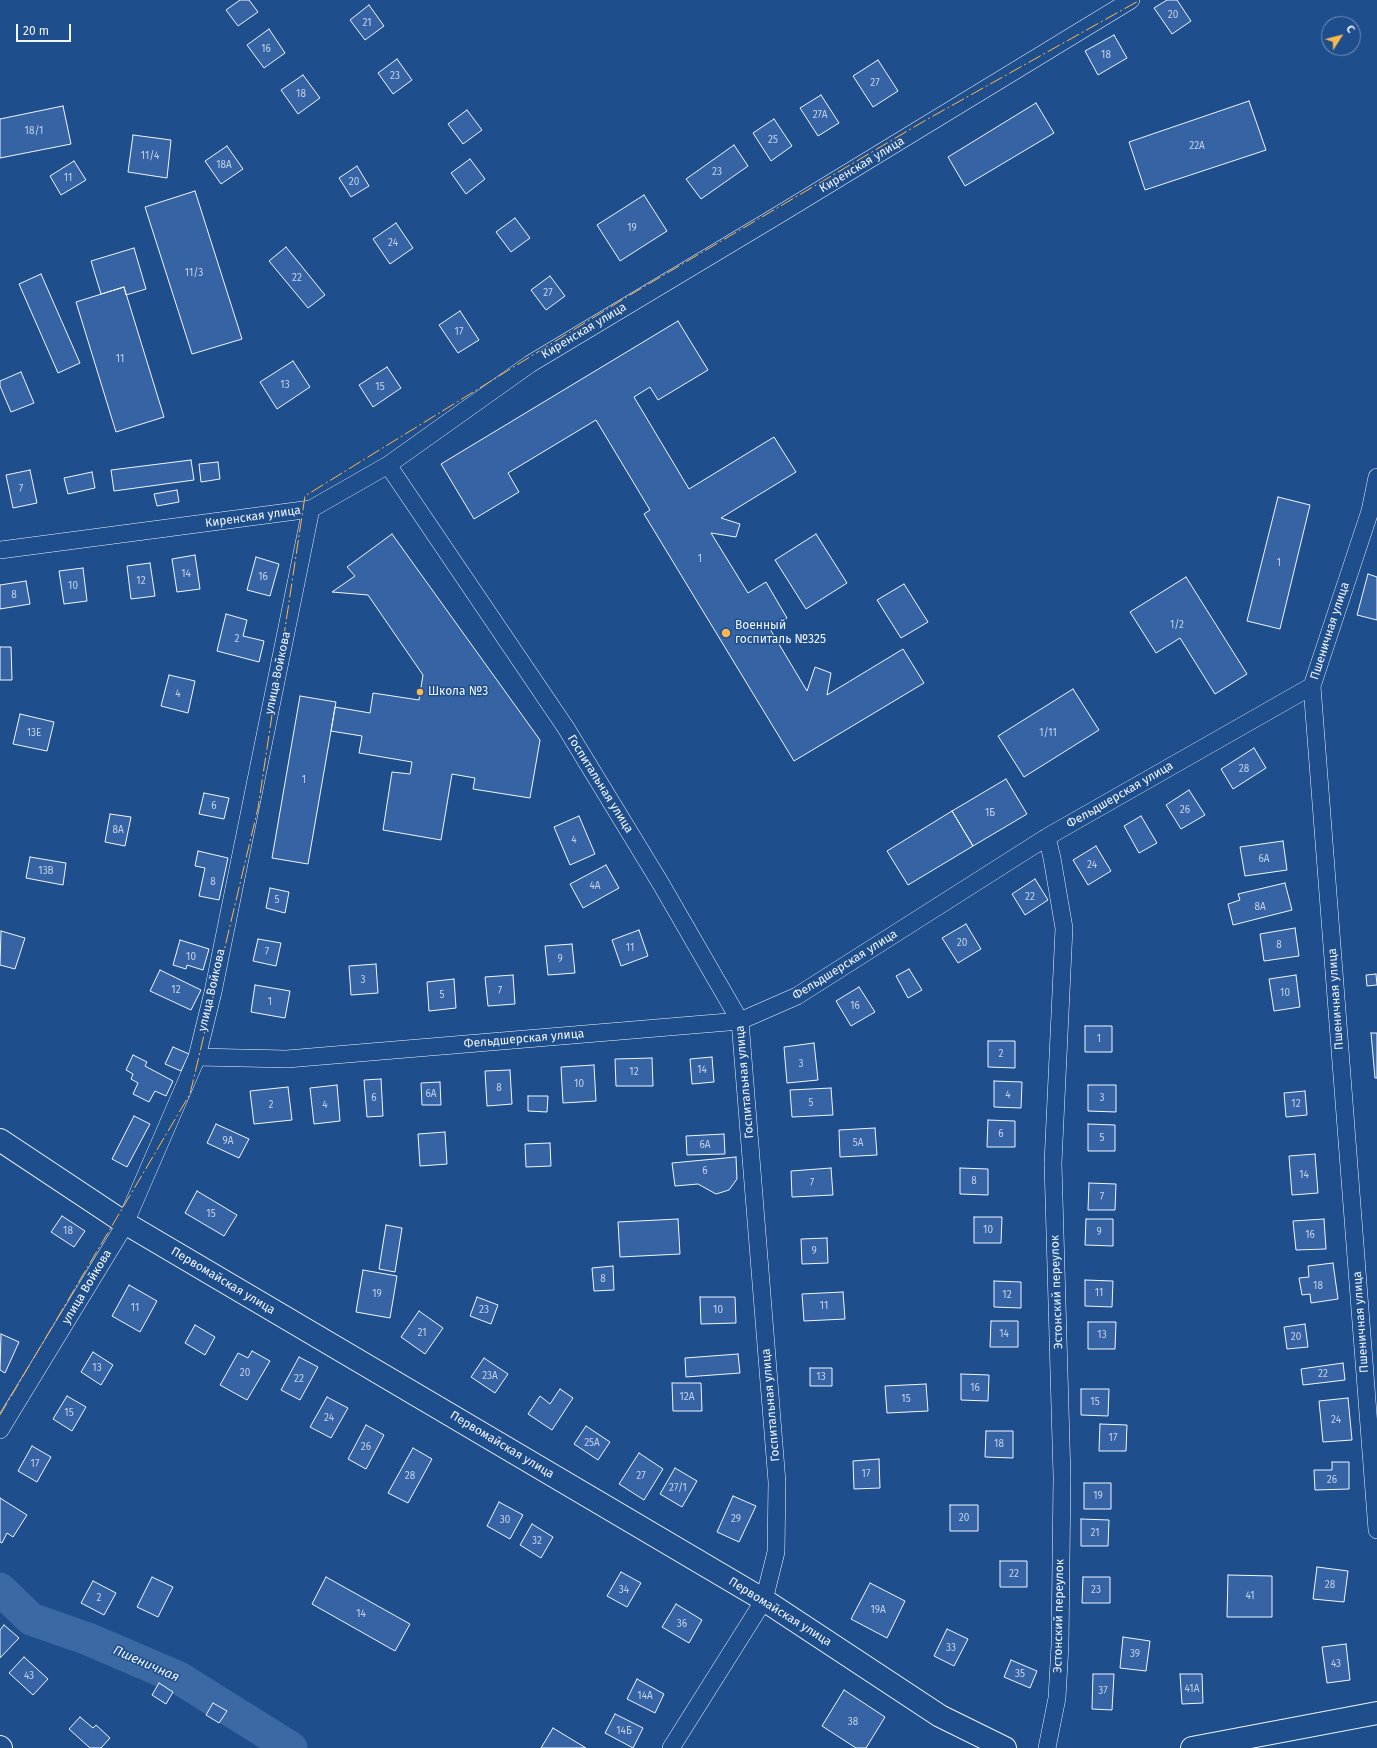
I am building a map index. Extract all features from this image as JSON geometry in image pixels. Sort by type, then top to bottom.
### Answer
[{"type":"street","name":"Киренская улица","points":[[0,550],[311,509],[388,465],[530,364],[780,214],[1131,0]]},
{"type":"street","name":"Госпитальная улица","points":[[388,465],[566,728],[661,884],[740,1021],[777,1482],[776,1552],[764,1600],[672,1748]]},
{"type":"street","name":"Пшеничная улица","points":[[1377,477],[1373,512],[1312,686],[1377,1530]]},
{"type":"street","name":"улица Войкова","points":[[0,1430],[125,1223],[197,1057],[213,992],[311,509]]},
{"type":"street","name":"Фельдшерская улица","points":[[197,1057],[287,1059],[740,1021],[797,996],[1047,837],[1312,686]]},
{"type":"street","name":"Эстонский переулок","points":[[1047,837],[1064,928],[1053,1163],[1062,1477],[1060,1645],[1057,1698],[1047,1748]]},
{"type":"street","name":"Первомайская улица","points":[[0,1140],[125,1223],[764,1600],[940,1716],[1005,1748]]},
{"type":"street","points":[[1192,1748],[1377,1713]]},
{"type":"building","points":[[240,0],[249,0],[258,12],[238,26],[226,10]]},
{"type":"building","points":[[1167,0],[1177,0],[1191,21],[1172,34],[1154,8]]},
{"type":"building","points":[[369,5],[384,26],[365,40],[350,20]]},
{"type":"building","points":[[269,29],[285,53],[264,68],[247,45]]},
{"type":"building","points":[[1114,35],[1127,58],[1098,75],[1085,51]]},
{"type":"building","points":[[397,59],[412,80],[393,94],[378,73]]},
{"type":"building","points":[[878,60],[898,91],[873,107],[853,76]]},
{"type":"building","points":[[303,75],[320,98],[298,114],[281,90]]},
{"type":"building","points":[[821,95],[839,123],[818,136],[800,108]]},
{"type":"building","points":[[1249,101],[1266,150],[1145,190],[1129,142]]},
{"type":"building","points":[[1036,103],[1054,133],[965,186],[948,157]]},
{"type":"building","points":[[63,106],[71,144],[0,158],[0,119]]},
{"type":"building","points":[[467,110],[482,130],[463,144],[448,124]]},
{"type":"building","points":[[774,119],[792,146],[771,161],[753,133]]},
{"type":"building","points":[[133,135],[171,140],[167,178],[128,172]]},
{"type":"building","points":[[734,145],[748,166],[701,199],[686,179]]},
{"type":"building","points":[[227,146],[243,169],[221,184],[205,161]]},
{"type":"building","points":[[470,159],[485,179],[466,194],[451,173]]},
{"type":"building","points":[[74,161],[86,180],[61,195],[50,176]]},
{"type":"building","points":[[357,166],[369,186],[351,197],[339,178]]},
{"type":"building","points":[[195,191],[242,339],[192,354],[145,207]]},
{"type":"building","points":[[644,195],[667,231],[620,261],[597,225]]},
{"type":"building","points":[[515,218],[530,238],[511,252],[496,232]]},
{"type":"building","points":[[396,223],[413,248],[390,264],[373,239]]},
{"type":"building","points":[[286,247],[325,295],[308,308],[269,261]]},
{"type":"building","points":[[134,248],[146,289],[126,295],[124,287],[101,294],[91,261]]},
{"type":"building","points":[[41,274],[80,363],[58,373],[19,284]]},
{"type":"building","points":[[550,276],[565,296],[546,310],[531,290]]},
{"type":"building","points":[[124,287],[164,417],[116,432],[76,302]]},
{"type":"building","points":[[460,311],[479,340],[458,353],[439,325]]},
{"type":"building","points":[[678,321],[708,370],[658,400],[650,387],[634,397],[689,489],[774,437],[796,472],[721,518],[740,524],[736,537],[711,533],[748,593],[766,582],[787,618],[770,629],[807,691],[815,667],[831,673],[827,695],[903,649],[924,683],[794,761],[644,514],[650,510],[596,420],[508,473],[519,492],[474,519],[441,464]]},
{"type":"building","points":[[293,361],[310,387],[277,409],[260,382]]},
{"type":"building","points":[[387,367],[401,388],[373,407],[359,385]]},
{"type":"building","points":[[21,372],[34,403],[11,412],[0,386],[0,381]]},
{"type":"building","points":[[191,460],[194,480],[114,491],[111,470]]},
{"type":"building","points":[[218,462],[220,479],[201,482],[199,464]]},
{"type":"building","points":[[30,470],[37,503],[13,508],[6,475]]},
{"type":"building","points":[[92,472],[95,488],[68,494],[64,478]]},
{"type":"building","points":[[177,490],[179,502],[157,506],[154,494]]},
{"type":"building","points":[[1278,497],[1310,505],[1280,629],[1247,621]]},
{"type":"building","points":[[392,534],[540,740],[530,798],[473,789],[475,778],[452,774],[441,840],[383,830],[392,772],[410,774],[412,762],[359,753],[362,736],[331,731],[335,707],[370,713],[373,693],[419,700],[423,675],[368,595],[332,592],[355,576],[347,567]]},
{"type":"building","points":[[816,534],[847,583],[806,609],[775,560]]},
{"type":"building","points":[[195,555],[200,589],[177,592],[172,559]]},
{"type":"building","points":[[256,557],[279,564],[270,596],[247,590]]},
{"type":"building","points":[[150,563],[155,596],[131,599],[127,566]]},
{"type":"building","points":[[83,568],[87,601],[64,604],[59,571]]},
{"type":"building","points":[[1368,574],[1377,577],[1377,620],[1357,615]]},
{"type":"building","points":[[1186,577],[1247,674],[1215,694],[1180,638],[1156,653],[1130,612]]},
{"type":"building","points":[[26,581],[30,604],[0,609],[0,585]]},
{"type":"building","points":[[904,584],[928,622],[901,638],[877,600]]},
{"type":"building","points":[[226,614],[247,620],[243,636],[264,641],[259,662],[217,651]]},
{"type":"building","points":[[0,647],[11,647],[12,680],[0,680]]},
{"type":"building","points":[[169,675],[195,681],[188,713],[161,706]]},
{"type":"building","points":[[1073,689],[1099,730],[1024,777],[998,736]]},
{"type":"building","points":[[300,696],[336,702],[308,864],[272,858]]},
{"type":"building","points":[[20,714],[54,722],[47,751],[13,744]]},
{"type":"building","points":[[1254,748],[1266,768],[1233,789],[1221,769]]},
{"type":"building","points":[[1006,779],[1027,814],[973,846],[952,811]]},
{"type":"building","points":[[1189,790],[1205,815],[1181,829],[1166,805]]},
{"type":"building","points":[[204,793],[229,798],[224,819],[199,814]]},
{"type":"building","points":[[952,811],[973,846],[908,885],[887,851]]},
{"type":"building","points":[[110,814],[131,817],[125,846],[105,842]]},
{"type":"building","points":[[579,816],[595,854],[570,865],[554,827]]},
{"type":"building","points":[[1141,816],[1157,843],[1139,853],[1124,826]]},
{"type":"building","points":[[1283,841],[1287,870],[1245,876],[1240,847]]},
{"type":"building","points":[[1096,846],[1111,871],[1088,885],[1073,860]]},
{"type":"building","points":[[198,851],[228,858],[219,900],[199,896],[205,868],[195,866]]},
{"type":"building","points":[[30,857],[66,863],[63,885],[26,878]]},
{"type":"building","points":[[606,865],[619,888],[583,908],[570,884]]},
{"type":"building","points":[[1035,879],[1048,900],[1025,915],[1012,894]]},
{"type":"building","points":[[1285,883],[1292,910],[1233,925],[1228,904],[1240,900],[1238,894]]},
{"type":"building","points":[[270,888],[289,892],[285,913],[266,908]]},
{"type":"building","points":[[966,924],[981,949],[958,963],[942,938]]},
{"type":"building","points":[[1295,928],[1299,956],[1264,961],[1260,934]]},
{"type":"building","points":[[639,930],[648,956],[621,966],[612,940]]},
{"type":"building","points":[[1,931],[25,938],[15,969],[0,965]]},
{"type":"building","points":[[258,939],[281,943],[276,966],[253,961]]},
{"type":"building","points":[[180,940],[209,949],[203,970],[187,965],[186,969],[173,965]]},
{"type":"building","points":[[572,944],[575,973],[548,975],[545,946]]},
{"type":"building","points":[[376,964],[378,993],[351,995],[349,966]]},
{"type":"building","points":[[909,969],[922,990],[908,998],[896,976]]},
{"type":"building","points":[[160,970],[201,990],[191,1010],[150,991]]},
{"type":"building","points":[[1376,974],[1377,985],[1367,986],[1366,975]]},
{"type":"building","points":[[513,975],[515,1004],[488,1006],[485,977]]},
{"type":"building","points":[[1296,975],[1300,1007],[1274,1011],[1269,979]]},
{"type":"building","points":[[454,979],[456,1008],[429,1011],[427,982]]},
{"type":"building","points":[[255,985],[290,991],[285,1018],[251,1012]]},
{"type":"building","points":[[859,987],[875,1012],[851,1026],[836,1001]]},
{"type":"building","points":[[1085,1026],[1112,1026],[1112,1052],[1085,1052]]},
{"type":"building","points":[[1371,1033],[1377,1033],[1377,1078],[1375,1078]]},
{"type":"building","points":[[988,1041],[1015,1041],[1015,1068],[988,1067]]},
{"type":"building","points":[[814,1043],[818,1080],[787,1083],[784,1047]]},
{"type":"building","points":[[173,1047],[189,1054],[181,1071],[165,1064]]},
{"type":"building","points":[[133,1055],[147,1062],[145,1066],[173,1081],[166,1096],[155,1091],[149,1102],[133,1094],[138,1083],[131,1079],[133,1074],[126,1070]]},
{"type":"building","points":[[712,1057],[714,1082],[692,1084],[690,1059]]},
{"type":"building","points":[[652,1058],[653,1086],[616,1086],[615,1059]]},
{"type":"building","points":[[594,1065],[596,1101],[563,1103],[561,1067]]},
{"type":"building","points":[[510,1070],[512,1104],[487,1106],[485,1071]]},
{"type":"building","points":[[381,1079],[383,1116],[367,1117],[364,1080]]},
{"type":"building","points":[[994,1081],[1022,1082],[1021,1108],[994,1107]]},
{"type":"building","points":[[440,1082],[441,1105],[422,1105],[421,1083]]},
{"type":"building","points":[[337,1085],[340,1121],[314,1124],[310,1088]]},
{"type":"building","points":[[1088,1085],[1116,1085],[1116,1112],[1088,1111]]},
{"type":"building","points":[[288,1087],[292,1120],[254,1124],[250,1091]]},
{"type":"building","points":[[831,1088],[833,1115],[792,1117],[790,1090]]},
{"type":"building","points":[[1305,1091],[1307,1115],[1286,1117],[1284,1093]]},
{"type":"building","points":[[528,1096],[548,1096],[547,1112],[528,1111]]},
{"type":"building","points":[[134,1116],[150,1124],[127,1167],[112,1159]]},
{"type":"building","points":[[988,1120],[1015,1121],[1015,1147],[987,1147]]},
{"type":"building","points":[[216,1124],[249,1139],[239,1158],[207,1143]]},
{"type":"building","points":[[1088,1124],[1115,1125],[1115,1151],[1088,1151]]},
{"type":"building","points":[[875,1128],[877,1155],[840,1157],[839,1130]]},
{"type":"building","points":[[445,1132],[447,1164],[420,1166],[418,1134]]},
{"type":"building","points":[[724,1134],[725,1154],[687,1155],[686,1136]]},
{"type":"building","points":[[550,1143],[551,1166],[526,1167],[525,1144]]},
{"type":"building","points":[[1315,1154],[1318,1193],[1292,1195],[1289,1156]]},
{"type":"building","points":[[736,1157],[737,1179],[729,1190],[716,1194],[698,1184],[675,1186],[672,1163]]},
{"type":"building","points":[[831,1168],[833,1195],[792,1197],[791,1171]]},
{"type":"building","points":[[960,1168],[988,1169],[988,1195],[960,1194]]},
{"type":"building","points":[[1089,1183],[1116,1184],[1115,1210],[1088,1210]]},
{"type":"building","points":[[197,1191],[237,1215],[224,1236],[185,1213]]},
{"type":"building","points":[[62,1216],[85,1231],[74,1247],[51,1232]]},
{"type":"building","points":[[974,1217],[1002,1217],[1001,1243],[974,1243]]},
{"type":"building","points":[[678,1219],[680,1254],[620,1257],[618,1222]]},
{"type":"building","points":[[1086,1219],[1113,1219],[1113,1246],[1085,1245]]},
{"type":"building","points":[[1324,1219],[1326,1249],[1296,1250],[1293,1221]]},
{"type":"building","points":[[386,1225],[402,1228],[395,1272],[379,1269]]},
{"type":"building","points":[[827,1238],[828,1263],[802,1264],[801,1239]]},
{"type":"building","points":[[1333,1263],[1338,1299],[1311,1303],[1310,1294],[1302,1295],[1299,1278],[1309,1277],[1308,1266]]},
{"type":"building","points":[[613,1266],[614,1290],[594,1291],[592,1268]]},
{"type":"building","points":[[363,1270],[397,1276],[390,1318],[356,1312]]},
{"type":"building","points":[[1085,1280],[1113,1281],[1112,1307],[1085,1306]]},
{"type":"building","points":[[994,1281],[1021,1282],[1021,1308],[994,1307]]},
{"type":"building","points":[[129,1285],[157,1301],[140,1332],[112,1316]]},
{"type":"building","points":[[843,1292],[845,1319],[804,1321],[802,1294]]},
{"type":"building","points":[[477,1297],[498,1305],[491,1324],[470,1316]]},
{"type":"building","points":[[700,1297],[735,1297],[736,1323],[701,1324]]},
{"type":"building","points":[[419,1311],[443,1328],[425,1354],[401,1337]]},
{"type":"building","points":[[991,1321],[1018,1321],[1018,1347],[990,1347]]},
{"type":"building","points":[[1088,1322],[1116,1322],[1115,1349],[1088,1349]]},
{"type":"building","points":[[1305,1324],[1308,1347],[1287,1349],[1284,1327]]},
{"type":"building","points":[[195,1325],[215,1337],[205,1355],[185,1343]]},
{"type":"building","points":[[1,1334],[19,1342],[5,1373],[0,1370]]},
{"type":"building","points":[[252,1351],[270,1361],[247,1400],[220,1385],[238,1353],[248,1358]]},
{"type":"building","points":[[93,1352],[113,1365],[101,1385],[81,1372]]},
{"type":"building","points":[[738,1354],[740,1373],[686,1377],[685,1358]]},
{"type":"building","points":[[299,1357],[318,1367],[300,1400],[281,1390]]},
{"type":"building","points":[[484,1358],[508,1374],[495,1393],[471,1377]]},
{"type":"building","points":[[1343,1363],[1345,1380],[1303,1385],[1301,1369]]},
{"type":"building","points":[[810,1368],[832,1368],[832,1386],[810,1386]]},
{"type":"building","points":[[961,1374],[989,1375],[988,1401],[961,1400]]},
{"type":"building","points":[[672,1383],[701,1383],[702,1411],[673,1411]]},
{"type":"building","points":[[926,1384],[928,1411],[887,1413],[885,1386]]},
{"type":"building","points":[[560,1389],[573,1398],[552,1430],[528,1414],[540,1396],[550,1404]]},
{"type":"building","points":[[1081,1389],[1109,1389],[1108,1416],[1081,1415]]},
{"type":"building","points":[[67,1396],[86,1407],[72,1431],[53,1419]]},
{"type":"building","points":[[327,1397],[348,1408],[331,1438],[310,1427]]},
{"type":"building","points":[[1348,1398],[1352,1440],[1323,1442],[1319,1401]]},
{"type":"building","points":[[1100,1424],[1127,1425],[1126,1451],[1099,1451]]},
{"type":"building","points":[[366,1425],[384,1435],[366,1469],[348,1459]]},
{"type":"building","points":[[586,1426],[610,1442],[598,1460],[574,1444]]},
{"type":"building","points":[[986,1431],[1013,1431],[1013,1458],[985,1457]]},
{"type":"building","points":[[32,1446],[51,1457],[37,1482],[18,1471]]},
{"type":"building","points":[[413,1448],[432,1459],[408,1503],[388,1493]]},
{"type":"building","points":[[639,1453],[663,1469],[644,1500],[619,1484]]},
{"type":"building","points":[[879,1459],[880,1488],[854,1489],[853,1461]]},
{"type":"building","points":[[1332,1462],[1349,1462],[1349,1489],[1315,1490],[1314,1470],[1332,1470]]},
{"type":"building","points":[[675,1468],[697,1481],[682,1507],[660,1494]]},
{"type":"building","points":[[1084,1483],[1111,1483],[1111,1509],[1084,1509]]},
{"type":"building","points":[[733,1496],[756,1506],[739,1542],[717,1532]]},
{"type":"building","points":[[0,1498],[27,1515],[13,1537],[7,1533],[2,1543],[0,1542]]},
{"type":"building","points":[[499,1502],[523,1515],[510,1539],[487,1526]]},
{"type":"building","points":[[950,1505],[978,1505],[978,1531],[950,1531]]},
{"type":"building","points":[[1081,1519],[1109,1520],[1108,1546],[1081,1546]]},
{"type":"building","points":[[532,1524],[553,1537],[541,1558],[520,1545]]},
{"type":"building","points":[[1000,1561],[1027,1561],[1027,1587],[1000,1587]]},
{"type":"building","points":[[1317,1567],[1348,1571],[1344,1602],[1313,1599]]},
{"type":"building","points":[[621,1572],[641,1583],[627,1607],[607,1596]]},
{"type":"building","points":[[1228,1575],[1272,1576],[1272,1617],[1227,1617]]},
{"type":"building","points":[[152,1577],[173,1587],[158,1617],[137,1607]]},
{"type":"building","points":[[326,1577],[410,1624],[395,1651],[312,1604]]},
{"type":"building","points":[[1083,1577],[1110,1577],[1110,1603],[1082,1603]]},
{"type":"building","points":[[93,1581],[116,1593],[104,1615],[81,1603]]},
{"type":"building","points":[[870,1583],[905,1601],[887,1638],[851,1619]]},
{"type":"building","points":[[676,1604],[702,1620],[689,1643],[662,1627]]},
{"type":"building","points":[[4,1625],[19,1638],[0,1658],[0,1630]]},
{"type":"building","points":[[947,1629],[968,1639],[954,1666],[934,1656]]},
{"type":"building","points":[[1123,1637],[1150,1641],[1146,1671],[1120,1668]]},
{"type":"building","points":[[1346,1644],[1350,1680],[1327,1683],[1322,1647]]},
{"type":"building","points":[[24,1657],[48,1679],[33,1695],[9,1673]]},
{"type":"building","points":[[1011,1660],[1037,1671],[1030,1688],[1004,1677]]},
{"type":"building","points":[[1093,1674],[1114,1674],[1112,1710],[1092,1709]]},
{"type":"building","points":[[1180,1674],[1202,1674],[1203,1703],[1182,1704]]},
{"type":"building","points":[[637,1679],[664,1694],[655,1713],[627,1699]]},
{"type":"building","points":[[159,1683],[173,1692],[166,1704],[152,1695]]},
{"type":"building","points":[[844,1690],[885,1717],[866,1748],[856,1748],[822,1726]]},
{"type":"building","points":[[213,1703],[227,1711],[219,1723],[206,1715]]},
{"type":"building","points":[[615,1714],[643,1728],[633,1748],[605,1733]]},
{"type":"building","points":[[80,1717],[93,1728],[96,1725],[110,1738],[101,1748],[90,1748],[69,1729]]},
{"type":"building","points":[[553,1728],[586,1748],[541,1748]]},
{"type":"waterway","name":"Пшеничная","points":[[0,1589],[31,1619],[88,1639],[179,1678],[291,1748]]},
{"type":"power","points":[[0,1415],[190,1094],[258,808],[305,496],[630,295],[926,120],[1140,0]]},
{"type":"place","name":"Военный госпиталь №325","points":[[726,633]]},
{"type":"place","name":"Школа №3","points":[[420,692]]}]
